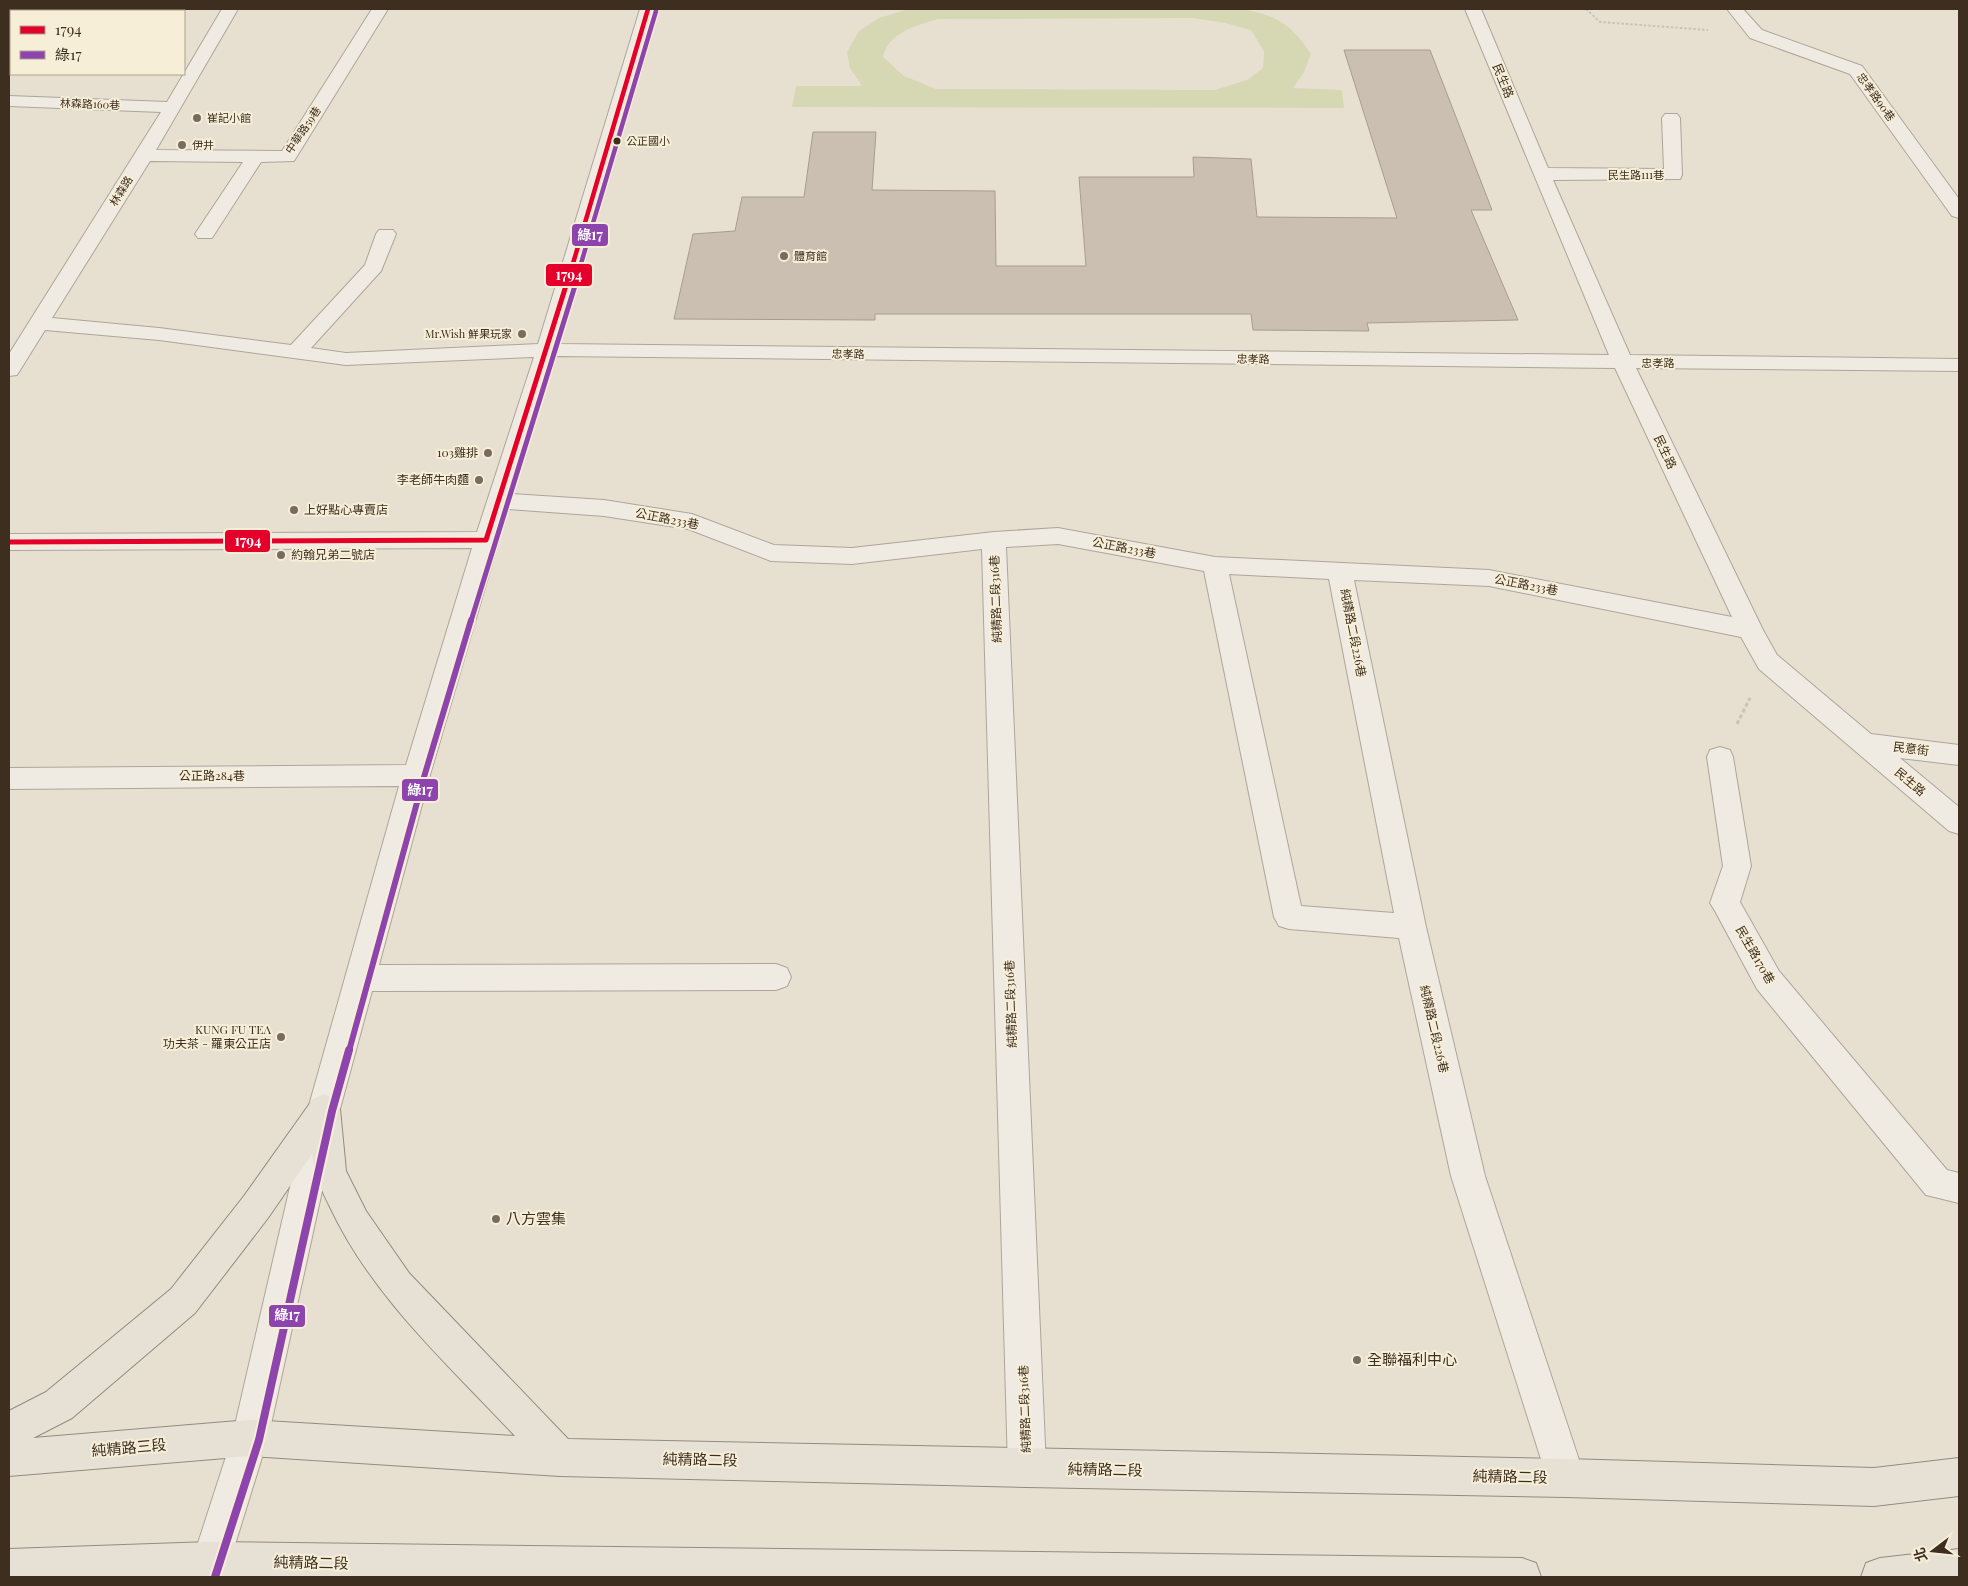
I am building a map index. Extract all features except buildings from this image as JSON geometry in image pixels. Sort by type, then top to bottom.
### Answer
[{"type":"main road","points":[[9,1430],[59,1405],[183,1301],[256,1207],[324,1109]]},
{"type":"main road","points":[[324,1109],[330,1172],[354,1222],[397,1285],[560,1457]]},
{"type":"main road","name":"純精路二段","points":[[250,1438],[560,1457],[1027,1468],[1566,1478],[1874,1487],[1959,1477]]},
{"type":"main road","name":"純精路三段","points":[[9,1458],[250,1438]]},
{"type":"main road","points":[[9,1568],[208,1569]]},
{"type":"main road","points":[[1880,1577],[1959,1568]]},
{"type":"main road","name":"純精路二段","points":[[208,1569],[1522,1577]]},
{"type":"street","name":"林森路","points":[[11,362],[38,323],[144,155],[171,106],[190,64],[230,9]]},
{"type":"street","name":"中華路59巷","points":[[144,155],[288,157],[380,9]]},
{"type":"street","points":[[208,1569],[250,1438],[324,1109],[416,775],[486,540],[547,350],[648,9]]},
{"type":"street","name":"民生路","points":[[1473,9],[1541,174],[1623,363],[1750,630],[1768,662],[1959,823]]},
{"type":"street","points":[[1735,9],[1756,34]]},
{"type":"street","name":"忠孝路90巷","points":[[1756,34],[1856,70],[1959,212]]},
{"type":"street","name":"林森路160巷","points":[[9,101],[171,106]]},
{"type":"street","name":"民生路111巷","points":[[1541,174],[1673,175],[1671,118]]},
{"type":"street","points":[[205,234],[255,157]]},
{"type":"street","points":[[296,352],[374,267],[386,234]]},
{"type":"street","name":"忠孝路","points":[[38,323],[159,334],[346,359],[547,350],[1623,363],[1959,365]]},
{"type":"street","name":"公正路233巷","points":[[500,501],[604,508],[692,522],[771,553],[852,556],[994,540],[1058,536],[1215,565],[1489,578],[1750,630]]},
{"type":"street","points":[[9,542],[486,540]]},
{"type":"street","name":"純精路二段316巷","points":[[994,540],[1027,1468]]},
{"type":"street","points":[[1215,565],[1290,917],[1411,927]]},
{"type":"street","name":"純精路二段226巷","points":[[1340,571],[1411,927],[1468,1176],[1566,1478]]},
{"type":"street","name":"民意街","points":[[1864,743],[1959,755]]},
{"type":"street","name":"民生路170巷","points":[[1720,757],[1737,866],[1725,904],[1768,980],[1938,1184],[1959,1188]]},
{"type":"street","name":"公正路284巷","points":[[9,778],[416,775]]},
{"type":"street","points":[[360,978],[776,977]]},
{"type":"path","points":[[1586,9],[1600,22],[1756,34]]},
{"type":"path","points":[[1720,757],[1768,662]]},
{"type":"green space","points":[[909,9],[1241,9],[1265,15],[1282,22],[1296,35],[1311,54],[1304,72],[1293,88],[1342,90],[1344,108],[792,107],[796,86],[862,86],[850,68],[847,52],[859,31],[879,18]],"holes":[[[1193,18],[1225,23],[1251,30],[1264,51],[1263,68],[1247,80],[1215,90],[936,89],[904,76],[883,57],[891,41],[904,31],[938,19]]]},
{"type":"transit line","name":"1794","points":[[486,540],[547,350],[648,9]]},
{"type":"transit line","name":"綠17","points":[[215,1577],[259,1440],[332,1111],[424,777],[494,543],[555,352],[656,11]]},
{"type":"transit line","name":"1794","points":[[9,542],[486,540]]},
{"type":"place","name":"崔記小館","points":[[197,118]]},
{"type":"place","name":"公正國小","points":[[617,141]]},
{"type":"place","name":"伊井","points":[[182,145]]},
{"type":"place","name":"體育館","points":[[784,256]]},
{"type":"place","name":"Mr.Wish 鮮果玩家","points":[[522,334]]},
{"type":"place","name":"103雞排","points":[[488,453]]},
{"type":"place","name":"李老師牛肉麵","points":[[479,480]]},
{"type":"place","name":"上好點心專賣店","points":[[294,510]]},
{"type":"place","name":"約翰兄弟二號店","points":[[281,555]]},
{"type":"place","name":"KUNG FU TEA 功夫茶 - 羅東公正店","points":[[281,1037]]},
{"type":"place","name":"八方雲集","points":[[496,1219]]},
{"type":"place","name":"全聯福利中心","points":[[1357,1360]]}]
